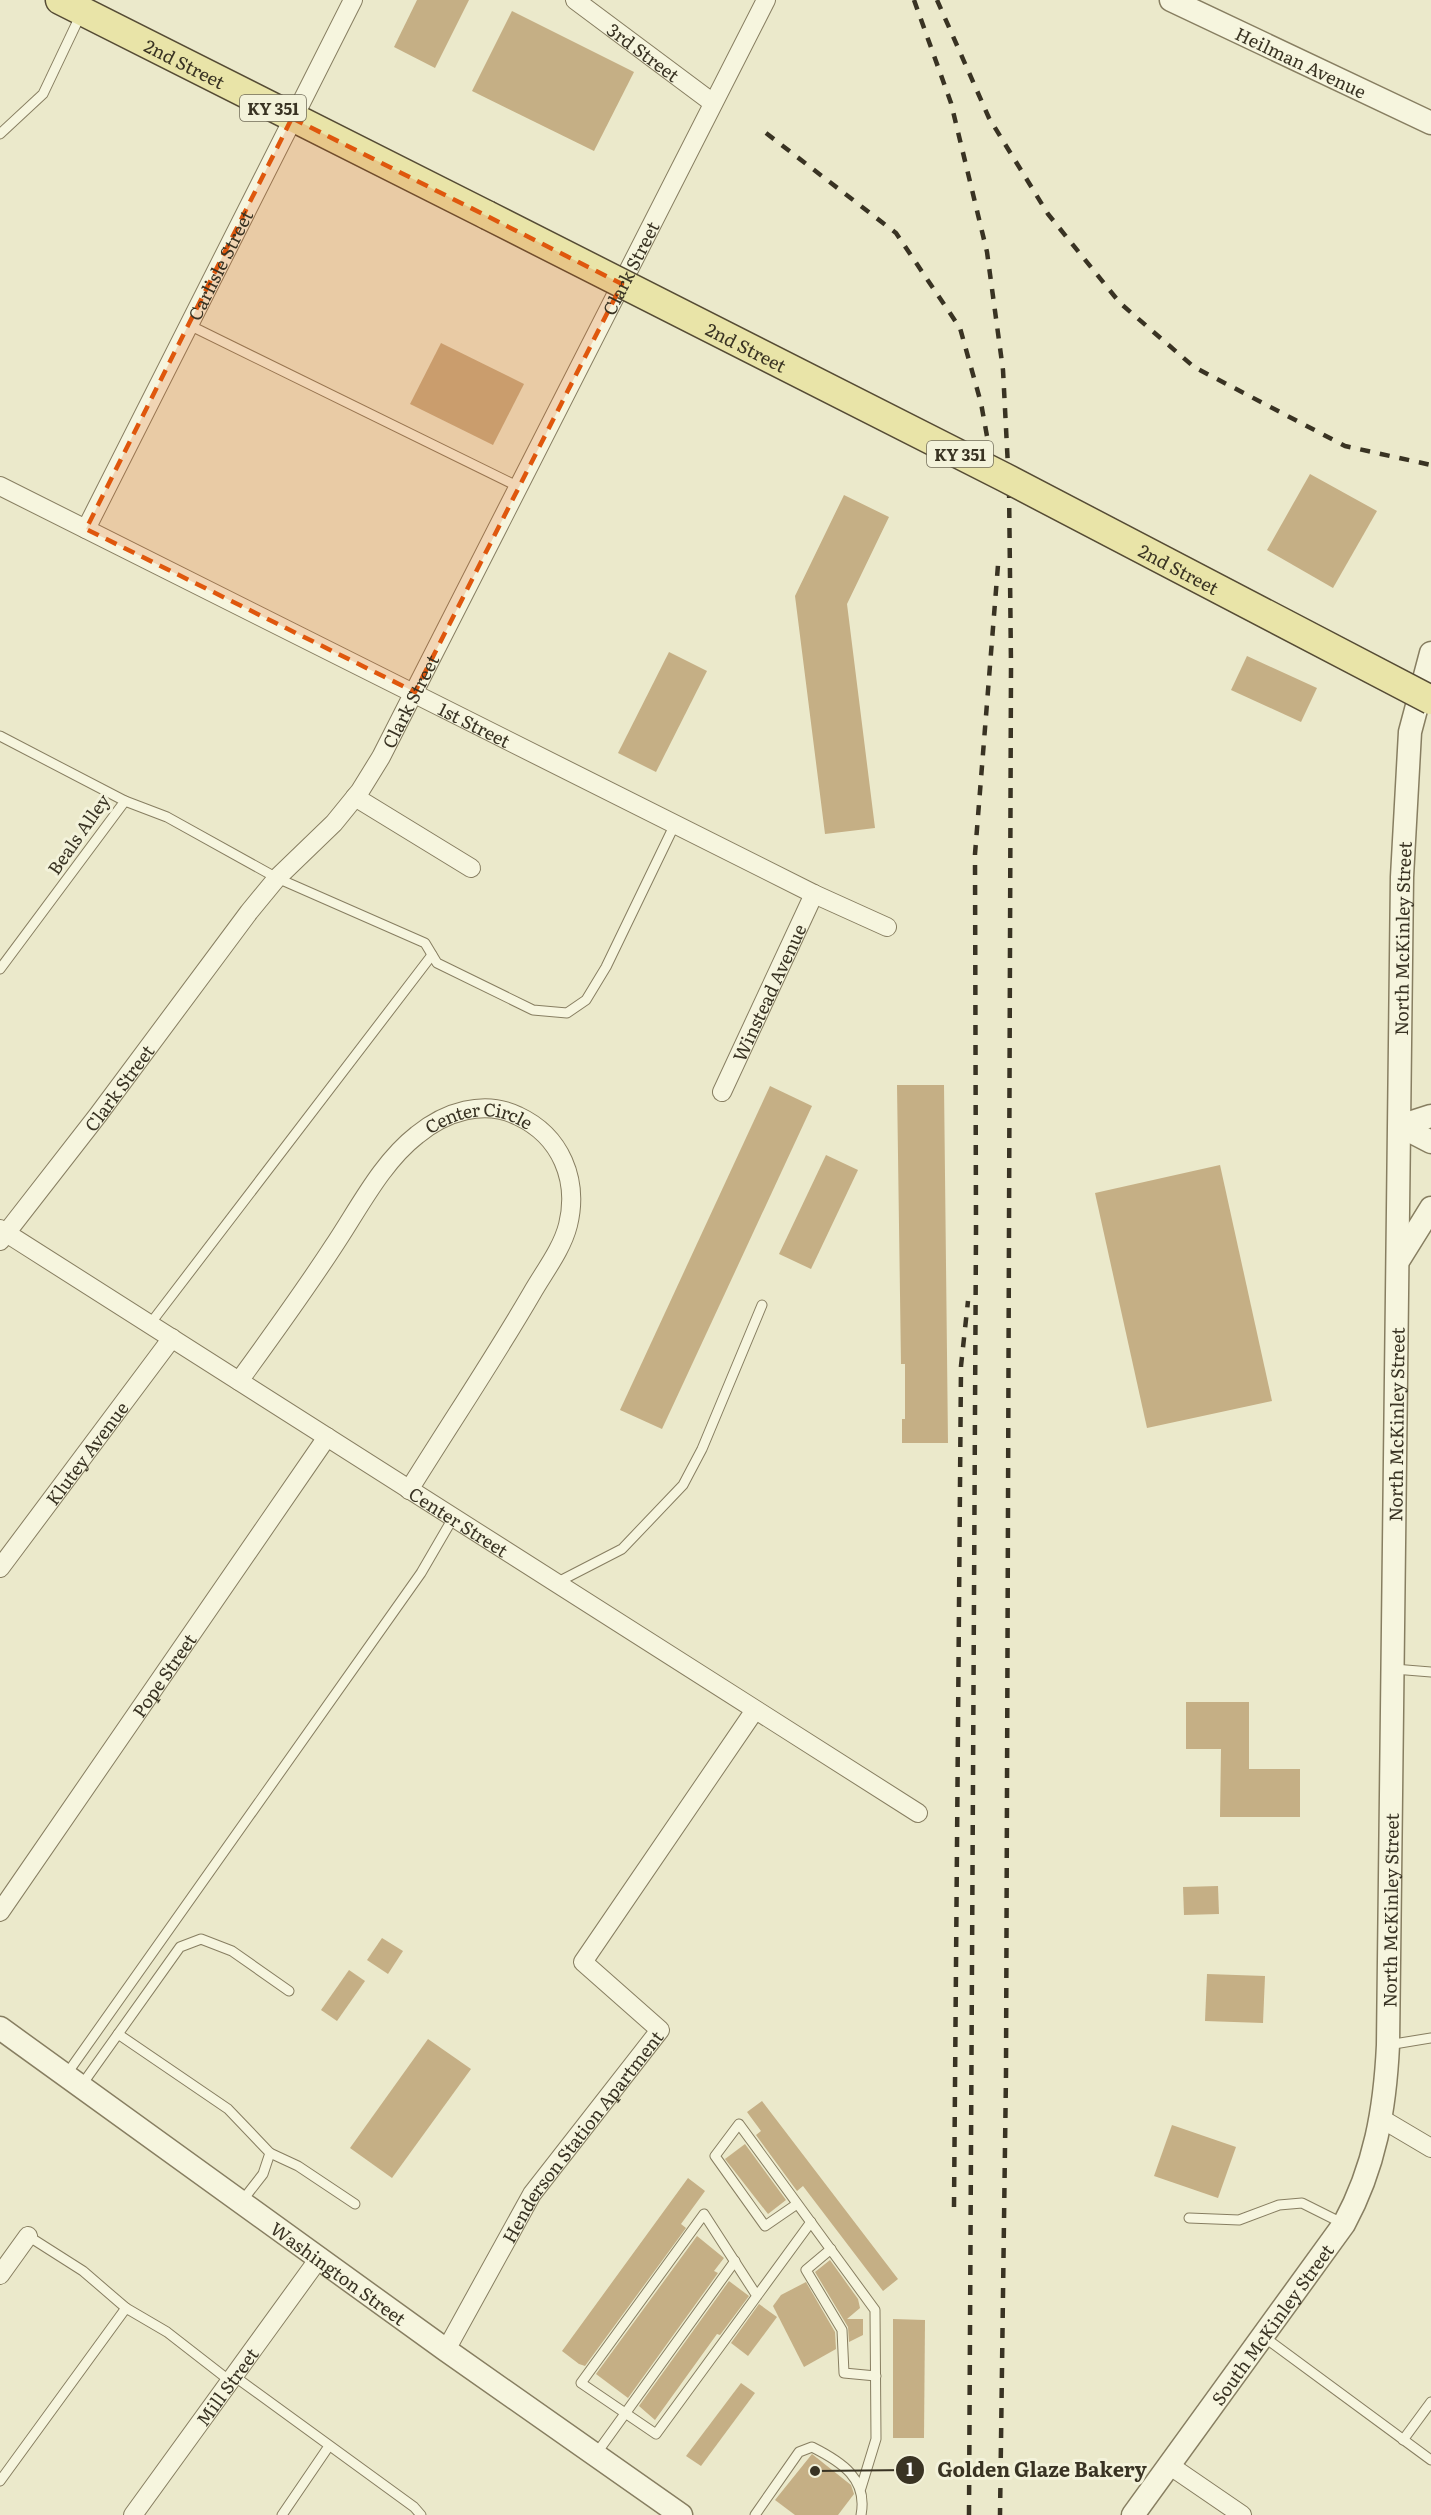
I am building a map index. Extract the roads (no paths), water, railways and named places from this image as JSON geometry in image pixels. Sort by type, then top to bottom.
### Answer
[{"type":"main road","name":"2nd Street","points":[[71,6],[1004,477],[1431,700]]},
{"type":"street","name":"Carlisle Street","points":[[86,529],[353,0]]},
{"type":"street","name":"3rd Street","points":[[575,0],[713,103]]},
{"type":"street","name":"Clark Street","points":[[2,1234],[98,1115],[249,912],[277,878],[334,823],[355,797],[381,757],[766,0]]},
{"type":"street","name":"Heilman Avenue","points":[[1171,0],[1431,123]]},
{"type":"street","name":"1st Street","points":[[3,494],[86,529],[814,894],[887,927]]},
{"type":"street","name":"North McKinley Street","points":[[1382,2119],[1388,2045],[1402,877],[1410,732],[1431,653]]},
{"type":"street","points":[[355,797],[471,868]]},
{"type":"street","name":"Winstead Avenue","points":[[722,1092],[814,894]]},
{"type":"street","name":"Center Circle","points":[[239,1381],[300,1297],[374,1185],[414,1137],[438,1120],[464,1110],[499,1109],[532,1124],[548,1136],[559,1151],[567,1170],[571,1189],[567,1227],[516,1322],[409,1490]]},
{"type":"street","points":[[1400,1126],[1431,1116]]},
{"type":"street","points":[[1400,1126],[1431,1142]]},
{"type":"street","points":[[1399,1259],[1431,1208]]},
{"type":"street","name":"Center Street","points":[[2,1234],[150,1324],[918,1813]]},
{"type":"street","name":"Klutey Avenue","points":[[0,1568],[172,1338]]},
{"type":"street","name":"Pope Street","points":[[0,1912],[327,1437]]},
{"type":"street","name":"Henderson Station Apartment","points":[[446,2350],[532,2194],[660,2030],[583,1962],[755,1710]]},
{"type":"street","name":"Washington Street","points":[[0,2028],[446,2350],[681,2515]]},
{"type":"street","points":[[1382,2119],[1431,2148]]},
{"type":"street","name":"South McKinley Street","points":[[1133,2515],[1344,2224],[1368,2172],[1382,2119]]},
{"type":"street","points":[[0,2275],[28,2236]]},
{"type":"street","name":"Mill Street","points":[[133,2515],[320,2258]]},
{"type":"street","points":[[1169,2465],[1242,2515]]},
{"type":"lane","points":[[0,134],[43,94],[71,6]]},
{"type":"lane","points":[[189,324],[519,487]]},
{"type":"lane","name":"Beals Alley","points":[[0,736],[125,801],[0,969]]},
{"type":"lane","points":[[125,801],[167,817],[277,878],[425,943],[437,963],[533,1010],[567,1013],[586,1000],[606,967],[675,824]]},
{"type":"lane","points":[[150,1324],[432,955]]},
{"type":"lane","points":[[555,1583],[622,1549],[683,1485],[702,1449],[762,1305]]},
{"type":"lane","points":[[74,2081],[421,1574],[453,1518]]},
{"type":"lane","points":[[1394,1669],[1431,1672]]},
{"type":"lane","points":[[74,2081],[118,2034],[180,1947],[201,1939],[232,1951],[289,1991]]},
{"type":"lane","points":[[118,2034],[228,2109],[270,2153],[298,2166],[355,2204]]},
{"type":"lane","points":[[1388,2045],[1431,2038]]},
{"type":"lane","points":[[797,2204],[765,2226],[715,2156],[738,2124],[876,2310],[876,2439],[861,2488],[861,2515]]},
{"type":"lane","points":[[242,2201],[263,2174],[270,2153]]},
{"type":"lane","points":[[1189,2218],[1239,2220],[1279,2205],[1302,2203],[1344,2224]]},
{"type":"lane","points":[[757,2296],[704,2214],[581,2383],[656,2434],[757,2296],[811,2222]]},
{"type":"lane","points":[[28,2236],[84,2271],[126,2308],[167,2331],[414,2507],[421,2515]]},
{"type":"lane","points":[[831,2249],[806,2270],[843,2330],[844,2373],[876,2376]]},
{"type":"lane","points":[[595,2455],[735,2261]]},
{"type":"lane","points":[[0,2481],[126,2308]]},
{"type":"lane","points":[[1264,2337],[1431,2460]]},
{"type":"lane","points":[[1403,2440],[1431,2402]]},
{"type":"lane","points":[[282,2515],[329,2446]]},
{"type":"lane","points":[[755,2515],[799,2452],[806,2448],[819,2451],[844,2469],[856,2478],[861,2488]]},
{"type":"railway","points":[[914,0],[951,103],[987,252],[1003,370],[1009,486],[1011,665],[1006,2074],[1000,2515]]},
{"type":"railway","points":[[937,0],[989,118],[1048,214],[1120,303],[1194,367],[1345,446],[1431,465]]},
{"type":"railway","points":[[766,133],[896,233],[960,328],[981,403],[996,486]]},
{"type":"railway","points":[[969,2515],[976,1229],[975,854],[998,565]]},
{"type":"railway","points":[[954,2207],[961,1366],[968,1301]]},
{"type":"place","name":"Golden Glaze Bakery","points":[[815,2471]]}]
